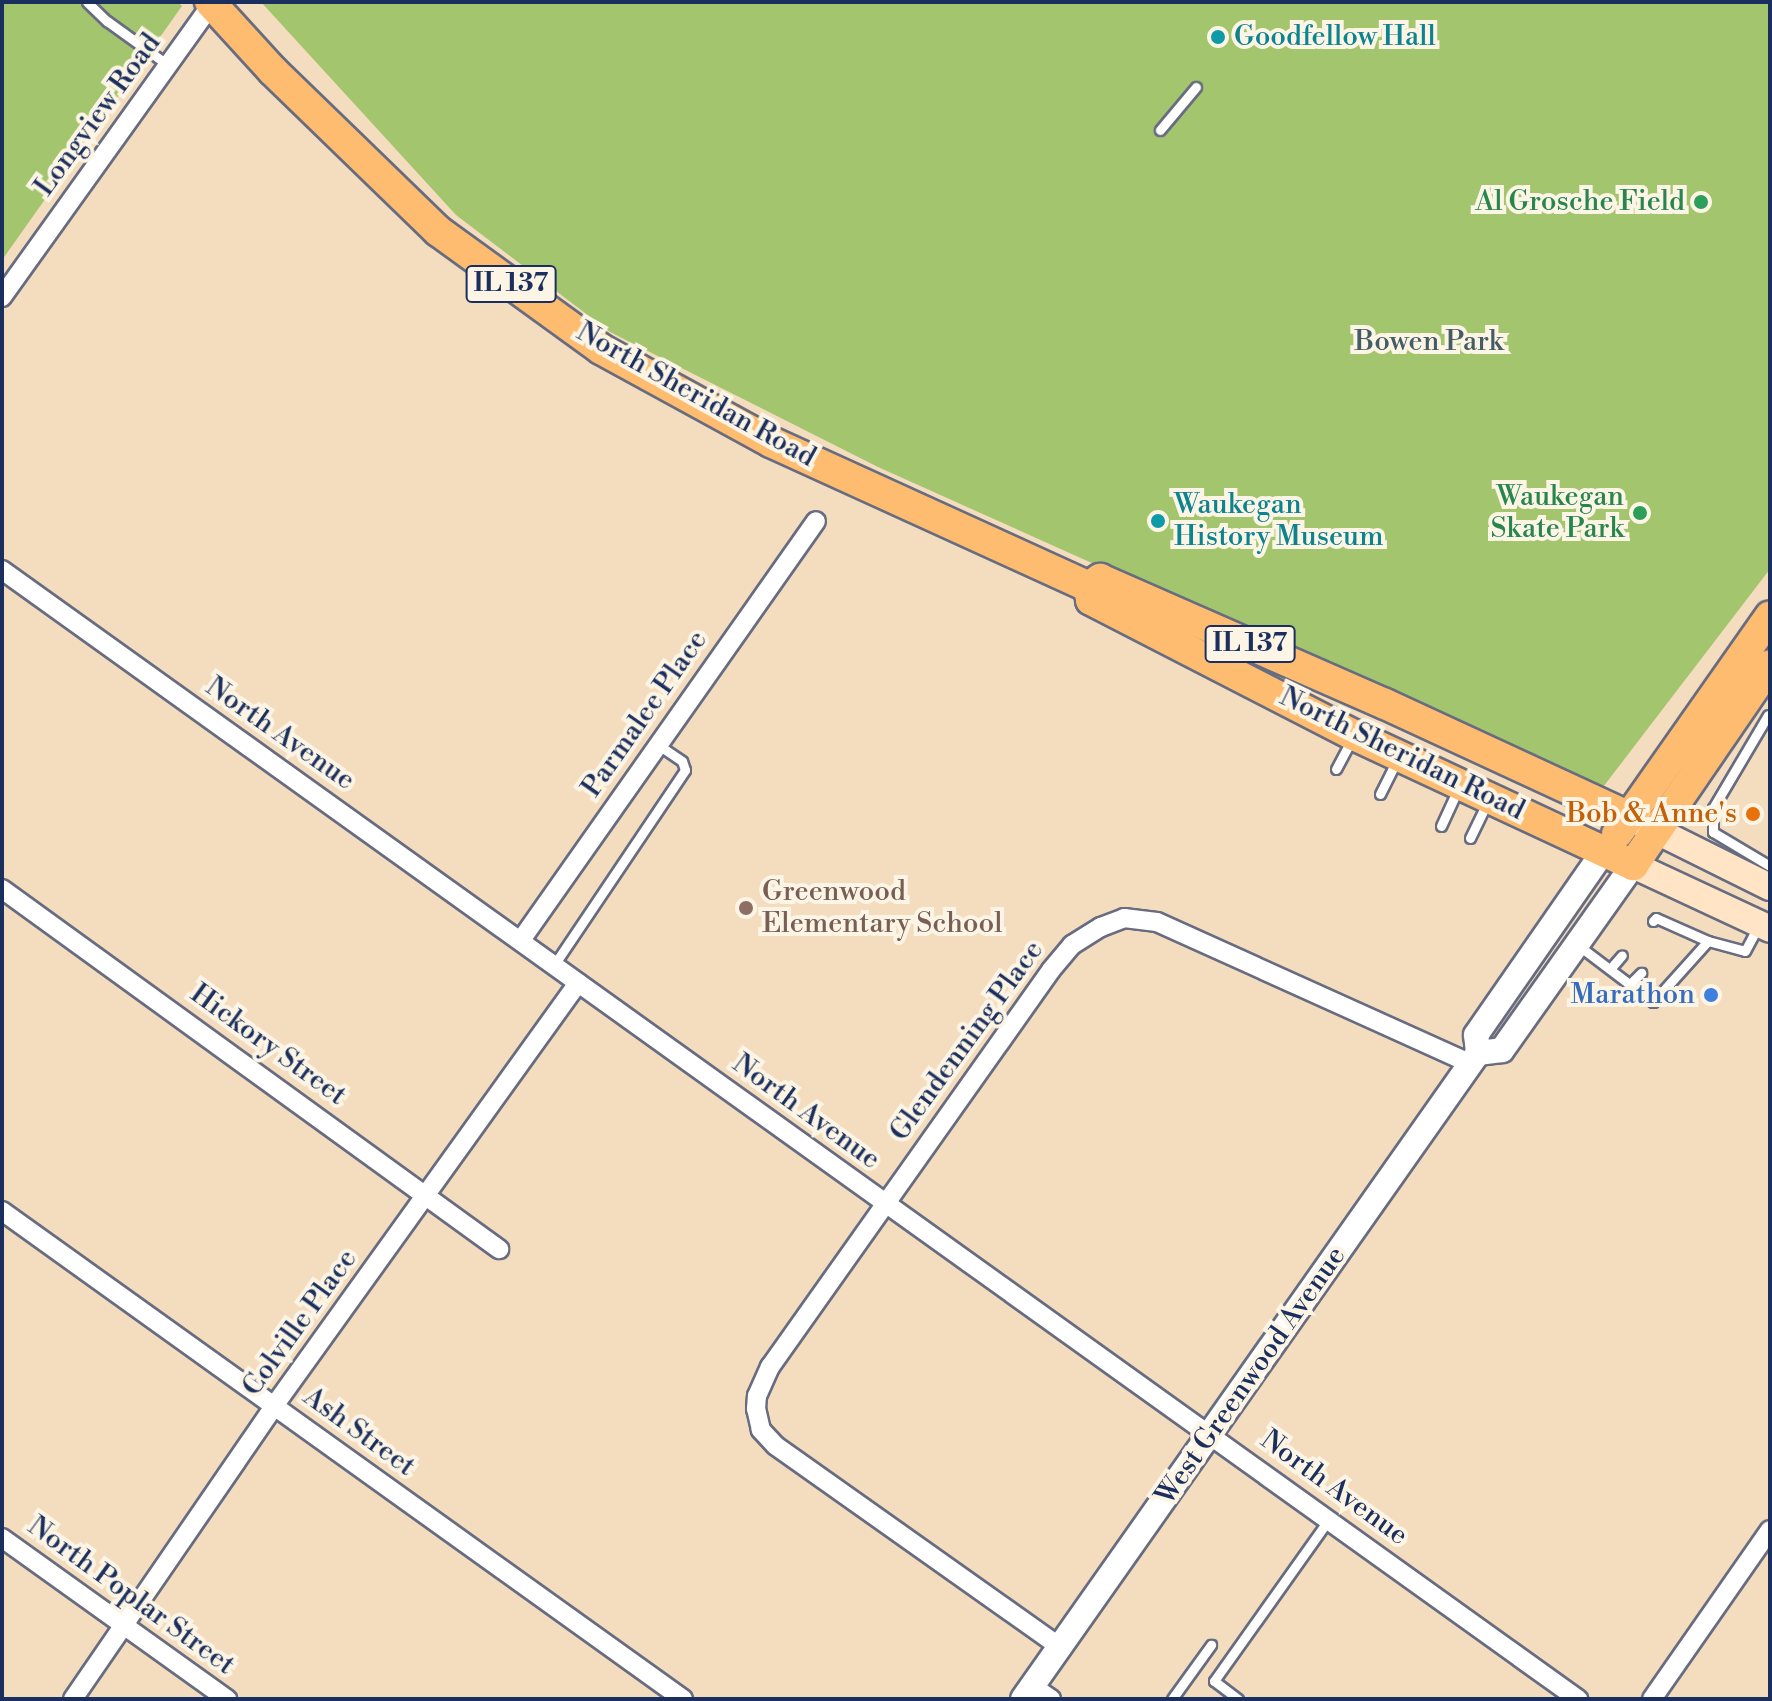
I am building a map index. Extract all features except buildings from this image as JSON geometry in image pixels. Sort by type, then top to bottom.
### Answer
[{"type":"main road","name":"North Sheridan Road","points":[[211,3],[273,71],[438,231],[601,349],[771,442],[1089,587]]},
{"type":"main road","name":"North Sheridan Road","points":[[1089,587],[1100,579],[1371,698],[1657,831],[1745,863],[1770,887]]},
{"type":"main road","name":"North Sheridan Road","points":[[1089,587],[1091,600],[1354,735],[1765,927]]},
{"type":"main road","points":[[1604,851],[1770,616]]},
{"type":"main road","name":"West Greenwood Avenue","points":[[1633,865],[1704,763],[1761,711],[1770,665]]},
{"type":"street","name":"Longview Road","points":[[2,297],[211,3]]},
{"type":"street","name":"Parmalee Place","points":[[521,940],[816,521]]},
{"type":"street","name":"North Avenue","points":[[2,570],[1578,1699]]},
{"type":"street","name":"West Greenwood Avenue","points":[[1035,1695],[1060,1647],[1475,1058],[1476,1035],[1604,851]]},
{"type":"street","name":"West Greenwood Avenue","points":[[1475,1058],[1502,1050],[1633,865]]},
{"type":"street","name":"Hickory Street","points":[[2,889],[499,1249]]},
{"type":"street","name":"Glendenning Place","points":[[1060,1647],[775,1445],[761,1430],[757,1396],[770,1367],[885,1203],[1072,945],[1124,918],[1157,922],[1475,1058]]},
{"type":"street","name":"Colville Place","points":[[73,1699],[274,1406],[578,983]]},
{"type":"street","name":"Ash Street","points":[[2,1211],[683,1699]]},
{"type":"street","points":[[1652,1699],[1770,1530]]},
{"type":"street","name":"North Poplar Street","points":[[2,1538],[227,1699]]},
{"type":"lane","points":[[87,2],[107,21],[168,65]]},
{"type":"lane","points":[[1160,130],[1196,87]]},
{"type":"lane","points":[[1761,711],[1713,808],[1713,832],[1745,863],[1770,866]]},
{"type":"lane","points":[[1336,769],[1354,735]]},
{"type":"lane","points":[[554,965],[685,770],[682,761],[658,745]]},
{"type":"lane","points":[[1380,794],[1399,757]]},
{"type":"lane","points":[[1704,763],[1730,778]]},
{"type":"lane","points":[[1441,826],[1460,785]]},
{"type":"lane","points":[[1470,838],[1489,799]]},
{"type":"lane","points":[[1653,921],[1656,918],[1708,941],[1745,951],[1765,927]]},
{"type":"lane","points":[[1674,939],[1683,929]]},
{"type":"lane","points":[[1576,944],[1653,1002],[1708,941]]},
{"type":"lane","points":[[1610,969],[1622,955]]},
{"type":"lane","points":[[1630,984],[1641,973]]},
{"type":"lane","points":[[1238,1699],[1214,1681],[1329,1519]]},
{"type":"lane","points":[[1172,1699],[1211,1645]]},
{"type":"green space","points":[[2,2],[178,2],[182,6],[2,260]]},
{"type":"green space","name":"Bowen Park","points":[[261,2],[1770,2],[1770,569],[1600,791],[878,467],[610,332],[456,215]]},
{"type":"place","name":"Goodfellow Hall","points":[[1218,37]]},
{"type":"place","name":"Al Grosche Field","points":[[1701,202]]},
{"type":"place","name":"Waukegan Skate Park","points":[[1640,513]]},
{"type":"place","name":"Waukegan History Museum","points":[[1158,521]]},
{"type":"place","name":"Bob & Anne's","points":[[1753,814]]},
{"type":"place","name":"Greenwood Elementary School","points":[[746,908]]},
{"type":"place","name":"Marathon","points":[[1711,995]]}]
